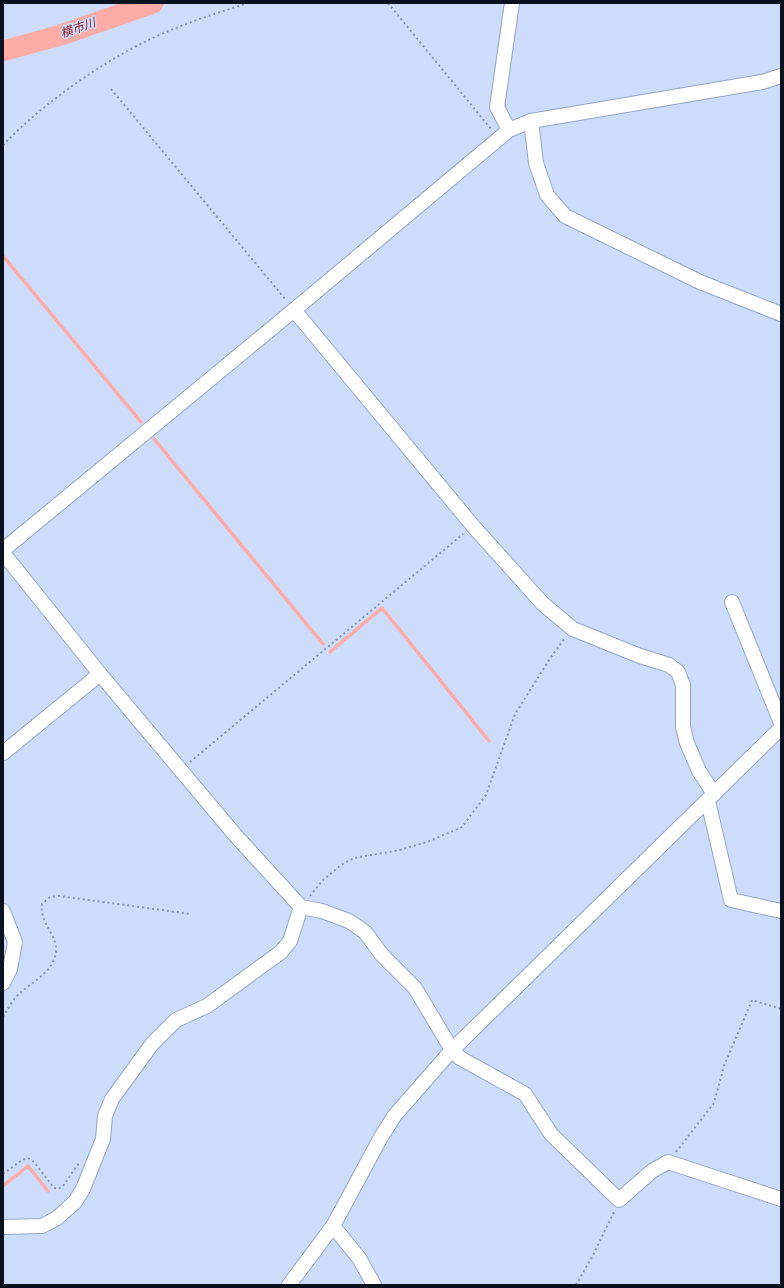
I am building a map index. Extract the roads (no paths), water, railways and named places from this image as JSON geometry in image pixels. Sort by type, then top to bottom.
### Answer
[{"type":"street","points":[[504,134],[496,107],[512,3]]},
{"type":"street","points":[[781,76],[762,82],[531,121],[504,134],[3,552],[100,674],[180,770],[236,836],[301,907],[322,911],[349,921],[365,932],[382,956],[415,988],[452,1050],[460,1058],[525,1094],[551,1134],[619,1200],[652,1171],[668,1162],[781,1199]]},
{"type":"street","points":[[531,121],[536,163],[547,194],[565,216],[700,282],[781,314]]},
{"type":"street","points":[[294,310],[473,526],[543,604],[572,629],[640,656],[669,665],[678,672],[683,685],[683,727],[687,743],[711,797],[731,900],[781,911]]},
{"type":"street","points":[[732,602],[781,723]]},
{"type":"street","points":[[3,753],[100,674]]},
{"type":"street","points":[[290,1285],[333,1226],[381,1137],[395,1115],[452,1050],[493,1008],[528,976],[781,728]]},
{"type":"street","points":[[3,1227],[42,1226],[57,1218],[75,1202],[103,1139],[105,1116],[112,1099],[152,1044],[176,1020],[207,1006],[281,952],[290,941],[301,907]]},
{"type":"street","points":[[3,911],[14,942],[10,969],[3,983]]},
{"type":"street","points":[[333,1226],[359,1258],[374,1285]]},
{"type":"waterway","name":"横市川","points":[[3,51],[61,35],[153,3]]},
{"type":"waterway","points":[[3,256],[141,422]]},
{"type":"waterway","points":[[154,439],[323,644]]},
{"type":"waterway","points":[[330,652],[382,608],[489,741]]},
{"type":"waterway","points":[[3,1186],[28,1166],[48,1191]]}]
